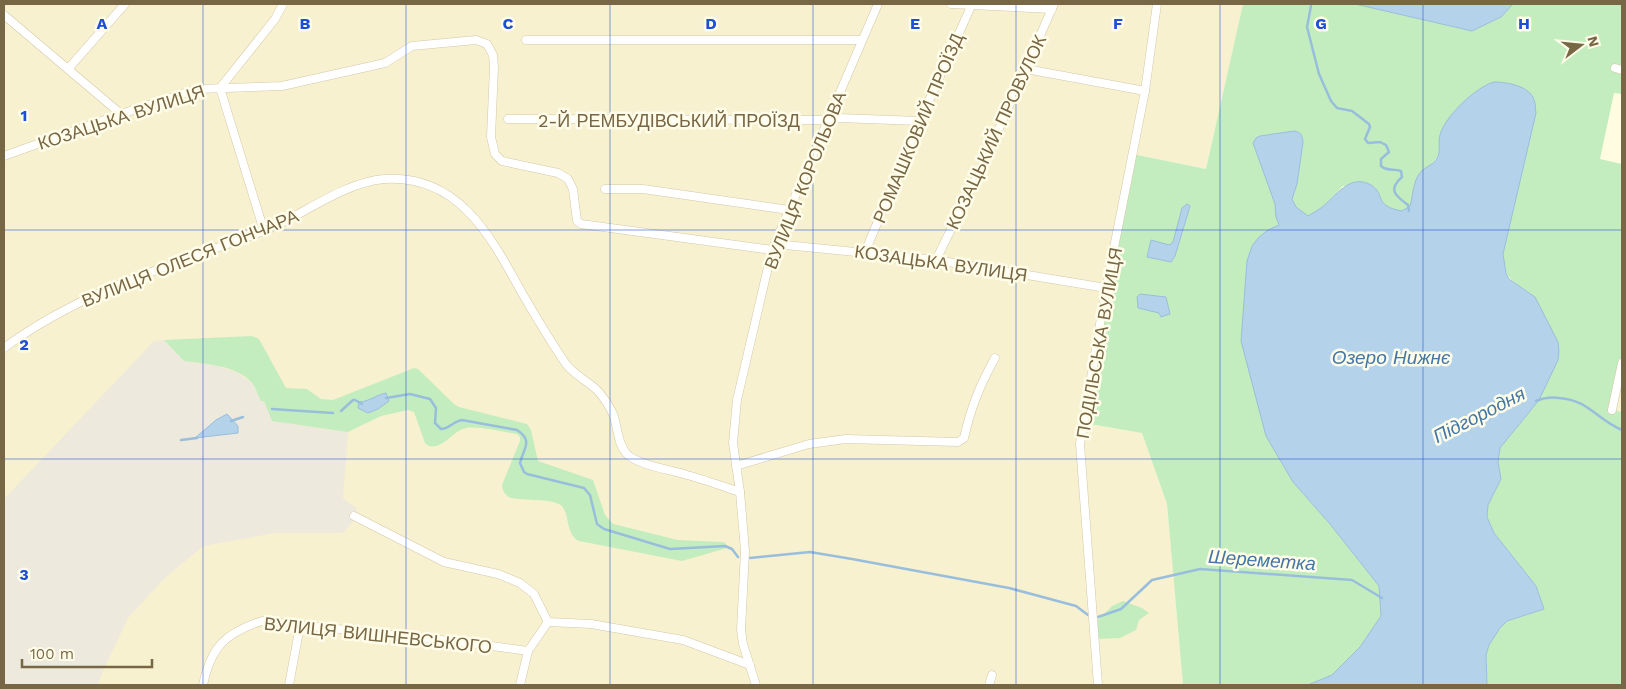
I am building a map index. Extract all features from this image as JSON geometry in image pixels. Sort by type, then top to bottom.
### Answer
[{"type":"street","points":[[68,69],[125,4]]},
{"type":"street","points":[[264,231],[220,88],[275,19],[284,4]]},
{"type":"street","name":"ВУЛИЦЯ КОРОЛЬОВА","points":[[756,685],[741,630],[744,552],[740,492],[733,443],[737,400],[773,247],[878,4]]},
{"type":"street","points":[[951,4],[1053,6]]},
{"type":"street","name":"РОМАШКОВИЙ ПРОЇЗД","points":[[865,252],[972,4]]},
{"type":"street","name":"ПОДІЛЬСЬКА ВУЛИЦЯ","points":[[1098,685],[1080,444],[1106,288],[1145,91],[1157,4]]},
{"type":"street","name":"КОЗАЦЬКИЙ ПРОВУЛОК","points":[[936,260],[986,158],[1053,6]]},
{"type":"street","points":[[4,16],[121,114]]},
{"type":"street","name":"КОЗАЦЬКА ВУЛИЦЯ","points":[[4,156],[121,114],[202,88],[282,86],[385,63],[409,47],[417,45],[480,40],[490,47],[494,60],[491,137],[495,154],[502,161],[558,173],[568,179],[573,189],[576,221],[581,224],[773,247],[865,252],[936,260],[1106,288]]},
{"type":"street","points":[[526,40],[862,40]]},
{"type":"street","points":[[1026,69],[1145,91]]},
{"type":"street","name":"2-Й РЕМБУДІВСЬКИЙ ПРОЇЗД","points":[[508,119],[829,120],[838,118],[920,121]]},
{"type":"street","name":"ВУЛИЦЯ ОЛЕСЯ ГОНЧАРА","points":[[4,348],[20,336],[112,286],[264,231],[338,194],[372,181],[387,179],[426,184],[444,192],[462,204],[481,225],[542,328],[568,367],[598,391],[613,414],[620,441],[627,454],[637,461],[689,475],[740,492]]},
{"type":"street","points":[[605,189],[643,190],[788,210]]},
{"type":"street","points":[[736,466],[810,444],[846,439],[958,442],[964,438],[969,414],[980,384],[995,358]]},
{"type":"street","points":[[1612,410],[1622,363]]},
{"type":"street","points":[[354,516],[444,562],[498,574],[520,583],[534,594],[548,622]]},
{"type":"street","name":"ВУЛИЦЯ ВИШНЕВСЬКОГО","points":[[202,685],[206,671],[219,645],[230,634],[262,621],[528,651]]},
{"type":"street","points":[[548,622],[591,624],[683,640],[750,665]]},
{"type":"street","points":[[520,685],[528,651],[548,622]]},
{"type":"street","points":[[289,685],[300,626]]},
{"type":"street","points":[[989,685],[992,675]]},
{"type":"shaded area","points":[[4,4],[1243,4],[1206,169],[1134,154],[1084,423],[1142,433],[1167,504],[1183,685],[4,685]]},
{"type":"shaded area","points":[[164,340],[184,361],[214,365],[236,372],[252,383],[261,401],[264,401],[272,421],[348,432],[343,498],[357,509],[357,517],[343,533],[275,533],[203,546],[163,580],[128,618],[98,685],[4,685],[4,499],[154,341]]},
{"type":"shaded area","points":[[1622,363],[1622,412],[1612,410]]},
{"type":"green space","points":[[1243,4],[1355,4],[1472,31],[1501,17],[1513,4],[1622,4],[1622,94],[1614,93],[1600,159],[1622,164],[1622,363],[1613,410],[1622,412],[1622,685],[1487,685],[1486,655],[1489,645],[1500,628],[1507,621],[1544,609],[1536,586],[1494,533],[1487,517],[1488,505],[1501,479],[1498,462],[1500,448],[1539,400],[1535,297],[1512,280],[1505,270],[1503,254],[1440,136],[1437,157],[1420,174],[1416,182],[1411,205],[1406,210],[1398,211],[1387,206],[1380,198],[1375,187],[1343,186],[1320,210],[1308,216],[1293,482],[1330,524],[1379,586],[1381,616],[1360,647],[1332,675],[1308,685],[1183,685],[1167,504],[1142,433],[1084,423],[1133,154],[1206,169]]},
{"type":"green space","points":[[252,336],[259,339],[286,388],[307,389],[321,399],[333,400],[414,368],[418,369],[459,407],[527,424],[531,430],[538,461],[593,480],[605,515],[613,524],[678,540],[723,542],[727,548],[682,561],[579,541],[571,533],[565,511],[559,504],[548,501],[511,498],[503,490],[502,485],[520,441],[520,437],[517,434],[484,428],[466,428],[456,432],[439,445],[429,446],[425,443],[414,412],[408,410],[381,416],[348,432],[272,421],[264,401],[261,401],[252,383],[246,377],[220,366],[184,361],[164,340]]},
{"type":"green space","points":[[1123,601],[1142,608],[1149,613],[1139,620],[1136,630],[1120,638],[1098,639],[1098,620],[1112,606]]},
{"type":"water","points":[[1355,4],[1513,4],[1501,17],[1472,31]]},
{"type":"water","name":"Озеро Нижнє","points":[[1494,82],[1523,88],[1532,95],[1535,103],[1536,113],[1503,254],[1506,273],[1509,279],[1535,297],[1558,342],[1559,351],[1558,360],[1539,400],[1500,448],[1498,462],[1501,479],[1488,505],[1487,517],[1494,533],[1536,586],[1544,609],[1507,621],[1500,628],[1489,645],[1486,655],[1487,685],[1308,685],[1332,675],[1360,647],[1381,616],[1379,586],[1330,524],[1293,482],[1266,436],[1241,341],[1247,261],[1252,246],[1259,237],[1279,225],[1275,204],[1253,143],[1260,136],[1294,131],[1301,134],[1303,142],[1297,184],[1292,199],[1296,207],[1308,216],[1321,208],[1338,192],[1356,182],[1371,185],[1378,192],[1383,203],[1393,209],[1402,211],[1410,206],[1418,176],[1437,158],[1440,135],[1448,119],[1470,96]]},
{"type":"water","points":[[1187,204],[1190,206],[1175,256],[1171,262],[1147,257],[1151,240],[1169,245],[1173,242],[1182,208]]},
{"type":"water","points":[[1140,294],[1166,297],[1170,314],[1161,317],[1159,313],[1138,308],[1137,297]]},
{"type":"water","points":[[386,393],[389,401],[378,409],[368,413],[358,408],[359,402]]},
{"type":"water","points":[[227,414],[238,426],[238,433],[195,438],[216,420]]},
{"type":"waterway","points":[[1311,6],[1307,27],[1319,74],[1331,101],[1337,108],[1352,111],[1369,124],[1370,127],[1365,139],[1368,143],[1380,142],[1386,145],[1389,152],[1381,159],[1381,166],[1386,169],[1401,171],[1402,177],[1394,189],[1397,196],[1408,205],[1409,211]]},
{"type":"waterway","name":"Шереметка","points":[[386,398],[410,394],[430,399],[436,408],[435,423],[441,429],[462,420],[517,430],[522,434],[526,442],[520,463],[524,472],[584,488],[590,495],[597,524],[604,529],[670,549],[725,546],[732,549],[738,557]]},
{"type":"waterway","name":"Підгородня","points":[[1536,401],[1545,398],[1556,398],[1578,402],[1622,430]]},
{"type":"waterway","name":"Шереметка","points":[[341,411],[353,400],[362,404]]},
{"type":"waterway","name":"Шереметка","points":[[272,409],[333,413]]},
{"type":"waterway","name":"Шереметка","points":[[231,421],[243,417]]},
{"type":"waterway","name":"Шереметка","points":[[181,440],[197,438]]},
{"type":"waterway","name":"Шереметка","points":[[750,558],[810,552],[852,559],[1009,588],[1076,606],[1088,615]]},
{"type":"waterway","name":"Шереметка","points":[[1098,617],[1121,609],[1152,580],[1200,569],[1352,580],[1382,598]]}]
